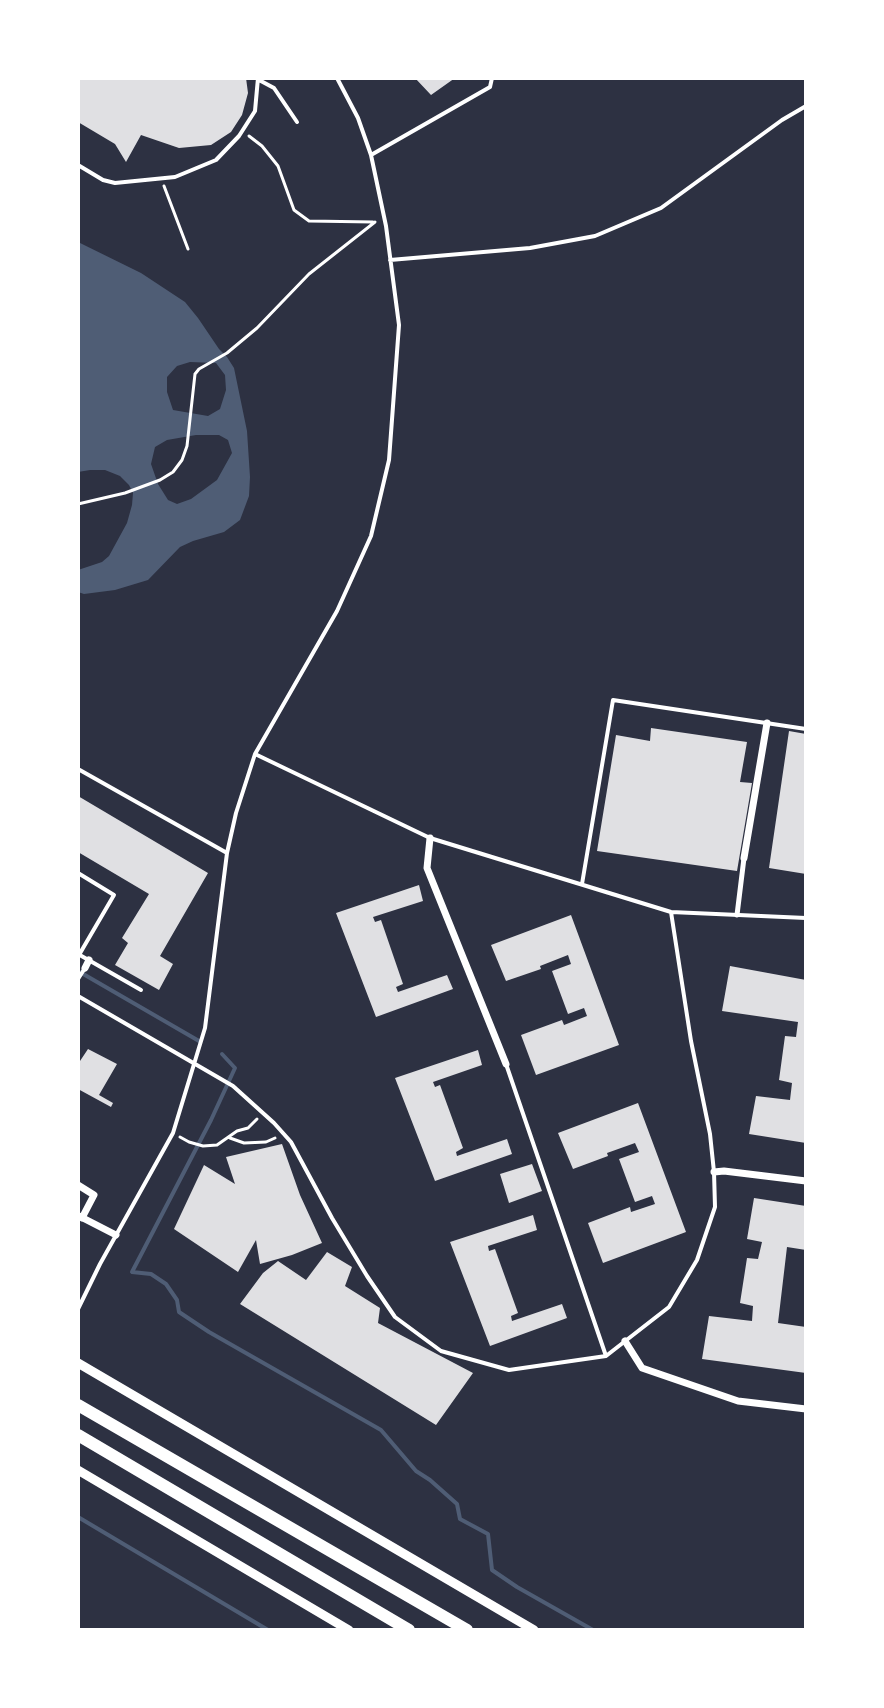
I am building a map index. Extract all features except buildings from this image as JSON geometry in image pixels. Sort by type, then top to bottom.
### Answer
[{"type":"highway","points":[[78,1405],[467,1630]]},
{"type":"highway","points":[[78,1435],[409,1630]]},
{"type":"street","points":[[737,915],[767,723]]},
{"type":"street","points":[[430,838],[427,868],[506,1064]]},
{"type":"street","points":[[714,1172],[806,1181]]},
{"type":"street","points":[[78,1185],[94,1195],[80,1217],[116,1235]]},
{"type":"street","points":[[625,1341],[642,1368],[738,1401],[806,1409]]},
{"type":"street","points":[[78,1363],[534,1630]]},
{"type":"street","points":[[78,1470],[349,1630]]},
{"type":"lane","points":[[78,1309],[173,1133],[205,1028],[227,853],[236,813],[255,754],[337,611],[371,536],[389,460],[399,325],[386,226],[371,155],[358,118],[337,78]]},
{"type":"lane","points":[[371,155],[490,87],[492,78]]},
{"type":"lane","points":[[78,165],[103,180],[115,183],[175,177],[216,160],[255,111],[258,79],[274,88],[297,122]]},
{"type":"lane","points":[[390,260],[530,248],[595,236],[661,208],[806,106]]},
{"type":"lane","points":[[581,885],[613,700],[806,729]]},
{"type":"lane","points":[[255,754],[430,838],[671,912],[806,918]]},
{"type":"lane","points":[[78,769],[227,853]]},
{"type":"lane","points":[[78,873],[114,895],[79,954],[87,964],[141,990]]},
{"type":"lane","points":[[78,996],[233,1086],[283,1133],[359,1263],[395,1317],[441,1351],[509,1370],[606,1356],[669,1307],[697,1260],[715,1207],[714,1172],[671,912]]},
{"type":"lane","points":[[78,979],[87,964]]},
{"type":"lane","points":[[506,1064],[606,1356]]},
{"type":"path","points":[[78,504],[125,493],[173,472],[182,460],[188,439],[195,374],[199,369],[227,353],[257,328],[309,274],[376,221],[309,221],[294,210],[278,166],[262,146],[242,131]]},
{"type":"path","points":[[161,179],[188,249]]},
{"type":"path","points":[[189,1142],[203,1146],[217,1145],[237,1131],[248,1128],[262,1113]]},
{"type":"path","points":[[230,1138],[244,1143],[266,1142],[283,1133]]},
{"type":"water","points":[[78,242],[141,273],[185,302],[227,357],[234,368],[247,431],[249,496],[240,520],[224,532],[180,547],[148,580],[115,590],[84,594],[78,592],[78,570],[102,562],[109,556],[127,523],[133,493],[120,476],[105,470],[78,472]],"holes":[[[190,362],[216,363],[225,375],[226,390],[220,409],[208,416],[173,410],[167,392],[167,377],[177,366]],[[219,435],[228,440],[232,453],[217,480],[191,499],[177,504],[168,500],[158,484],[151,464],[155,447],[167,440]]]},
{"type":"waterway","points":[[78,971],[199,1041]]},
{"type":"waterway","points":[[222,1054],[235,1068],[132,1272],[151,1274],[166,1284],[177,1300],[179,1312],[209,1332],[381,1430],[416,1471],[457,1504],[460,1519],[488,1534],[492,1570],[593,1630]]},
{"type":"waterway","points":[[78,1517],[268,1630]]}]
